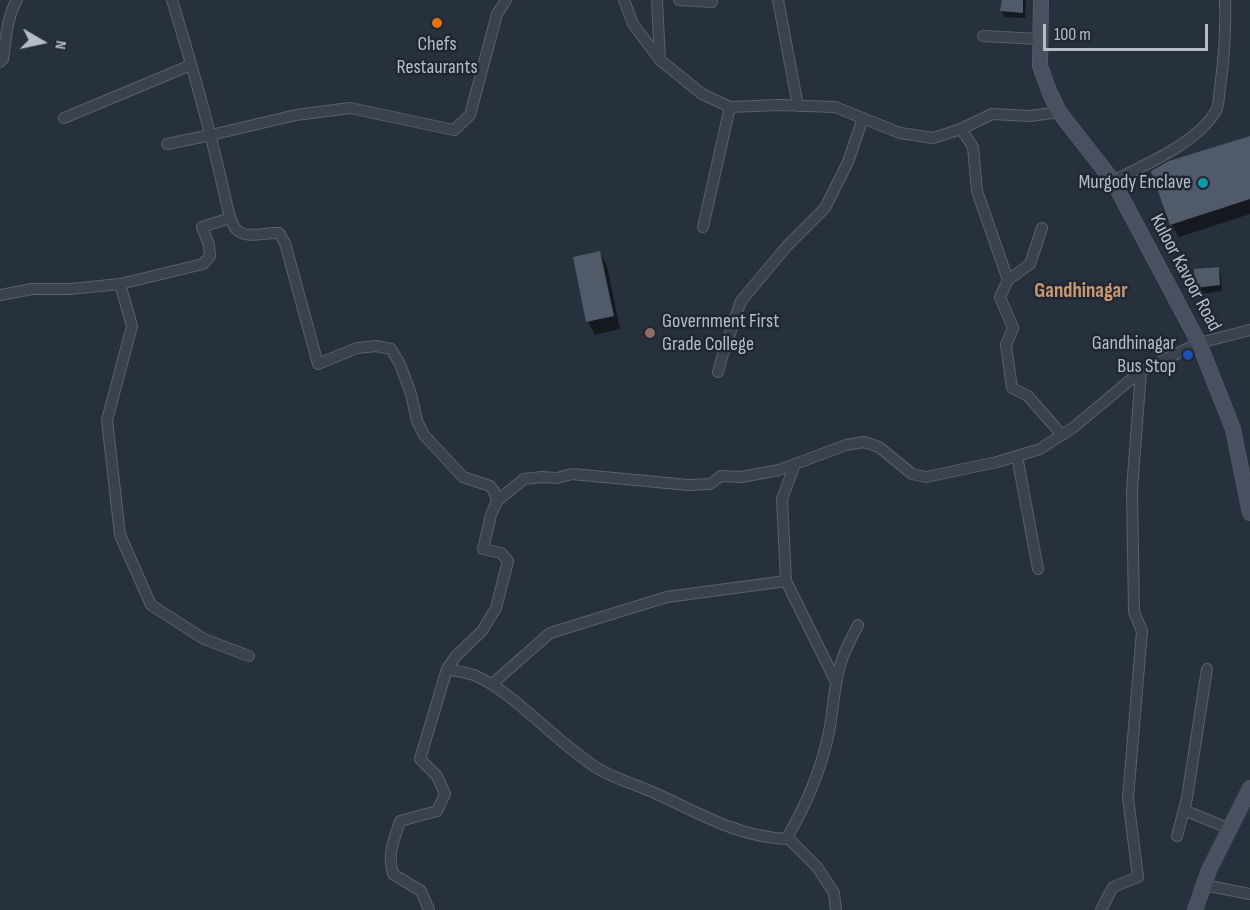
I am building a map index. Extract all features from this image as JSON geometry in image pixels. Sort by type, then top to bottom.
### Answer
[{"type":"main road","name":"Kuloor Kavoor Road","points":[[1041,0],[1040,66],[1049,91],[1059,112],[1113,181],[1199,343],[1233,429],[1250,513]]},
{"type":"main road","points":[[1195,910],[1209,870],[1250,788]]},
{"type":"street","points":[[0,62],[3,59],[17,0]]},
{"type":"street","points":[[172,0],[211,135],[230,218],[237,231],[250,236],[279,233],[285,243],[318,364],[357,348],[376,346],[391,349],[400,364],[411,394],[417,421],[424,435],[463,477],[490,486],[497,501]]},
{"type":"street","points":[[167,144],[296,115],[350,108],[454,130],[470,115],[497,14],[506,0]]},
{"type":"street","points":[[624,0],[633,24],[660,60],[702,94],[730,107],[835,106],[900,133],[933,138],[961,129],[992,114],[1029,116],[1059,112]]},
{"type":"street","points":[[657,0],[660,60]]},
{"type":"street","points":[[679,0],[712,2]]},
{"type":"street","points":[[778,0],[798,106]]},
{"type":"street","points":[[1113,181],[1185,142],[1217,110],[1226,24],[1225,0]]},
{"type":"street","points":[[983,36],[1040,39]]},
{"type":"street","points":[[64,118],[191,65]]},
{"type":"street","points":[[703,227],[730,107]]},
{"type":"street","points":[[718,372],[741,301],[787,246],[825,208],[848,162],[863,118]]},
{"type":"street","points":[[961,129],[973,147],[977,190],[1008,280]]},
{"type":"street","points":[[0,295],[32,289],[70,289],[120,284],[203,264],[210,256],[209,245],[202,227],[230,218]]},
{"type":"street","points":[[1042,228],[1030,264],[1008,280],[1000,297],[1013,328],[1006,345],[1012,388],[1028,396],[1062,435]]},
{"type":"street","points":[[120,284],[132,326],[107,420],[120,536],[151,605],[204,639],[249,656]]},
{"type":"street","points":[[429,910],[421,891],[393,874],[390,861],[392,848],[400,820],[437,811],[445,794],[437,776],[420,759],[447,669],[456,656],[482,631],[496,608],[508,561],[501,554],[483,549],[491,515],[497,501],[524,478],[557,478],[572,474],[688,486],[710,484],[721,476],[741,477],[779,470],[846,445],[864,442],[879,447],[912,474],[927,477],[997,462],[1040,449],[1074,427],[1141,371],[1199,343],[1250,330]]},
{"type":"street","points":[[1101,910],[1113,888],[1138,877],[1128,798],[1142,631],[1134,612],[1132,490],[1141,371]]},
{"type":"street","points":[[1017,456],[1038,569]]},
{"type":"street","points":[[795,464],[782,499],[786,581],[837,682]]},
{"type":"street","points":[[492,684],[550,633],[667,597],[786,581]]},
{"type":"street","points":[[447,669],[472,674],[492,684],[597,768],[734,829],[786,839],[801,814],[815,781],[829,731],[843,656],[858,625]]},
{"type":"street","points":[[1177,836],[1184,810],[1207,669]]},
{"type":"street","points":[[1184,810],[1230,829]]},
{"type":"street","points":[[788,836],[817,867],[834,893],[836,910]]},
{"type":"street","points":[[1204,885],[1250,894]]},
{"type":"building","points":[[1002,0],[1023,0],[1023,13],[1000,11]]},
{"type":"building","name":"Murgody Enclave","points":[[1250,136],[1250,199],[1170,225],[1151,171],[1169,161]]},
{"type":"building","points":[[600,251],[614,316],[586,322],[573,257]]},
{"type":"building","points":[[1219,267],[1220,285],[1195,288],[1194,269]]},
{"type":"place","name":"Chefs Restaurants","points":[[437,23]]},
{"type":"place","name":"Murgody Enclave","points":[[1203,183]]},
{"type":"place","name":"Government First Grade College","points":[[650,333]]},
{"type":"place","name":"Gandhinagar Bus Stop","points":[[1188,355]]},
{"type":"district","name":"Gandhinagar","points":[[1081,292]]}]
